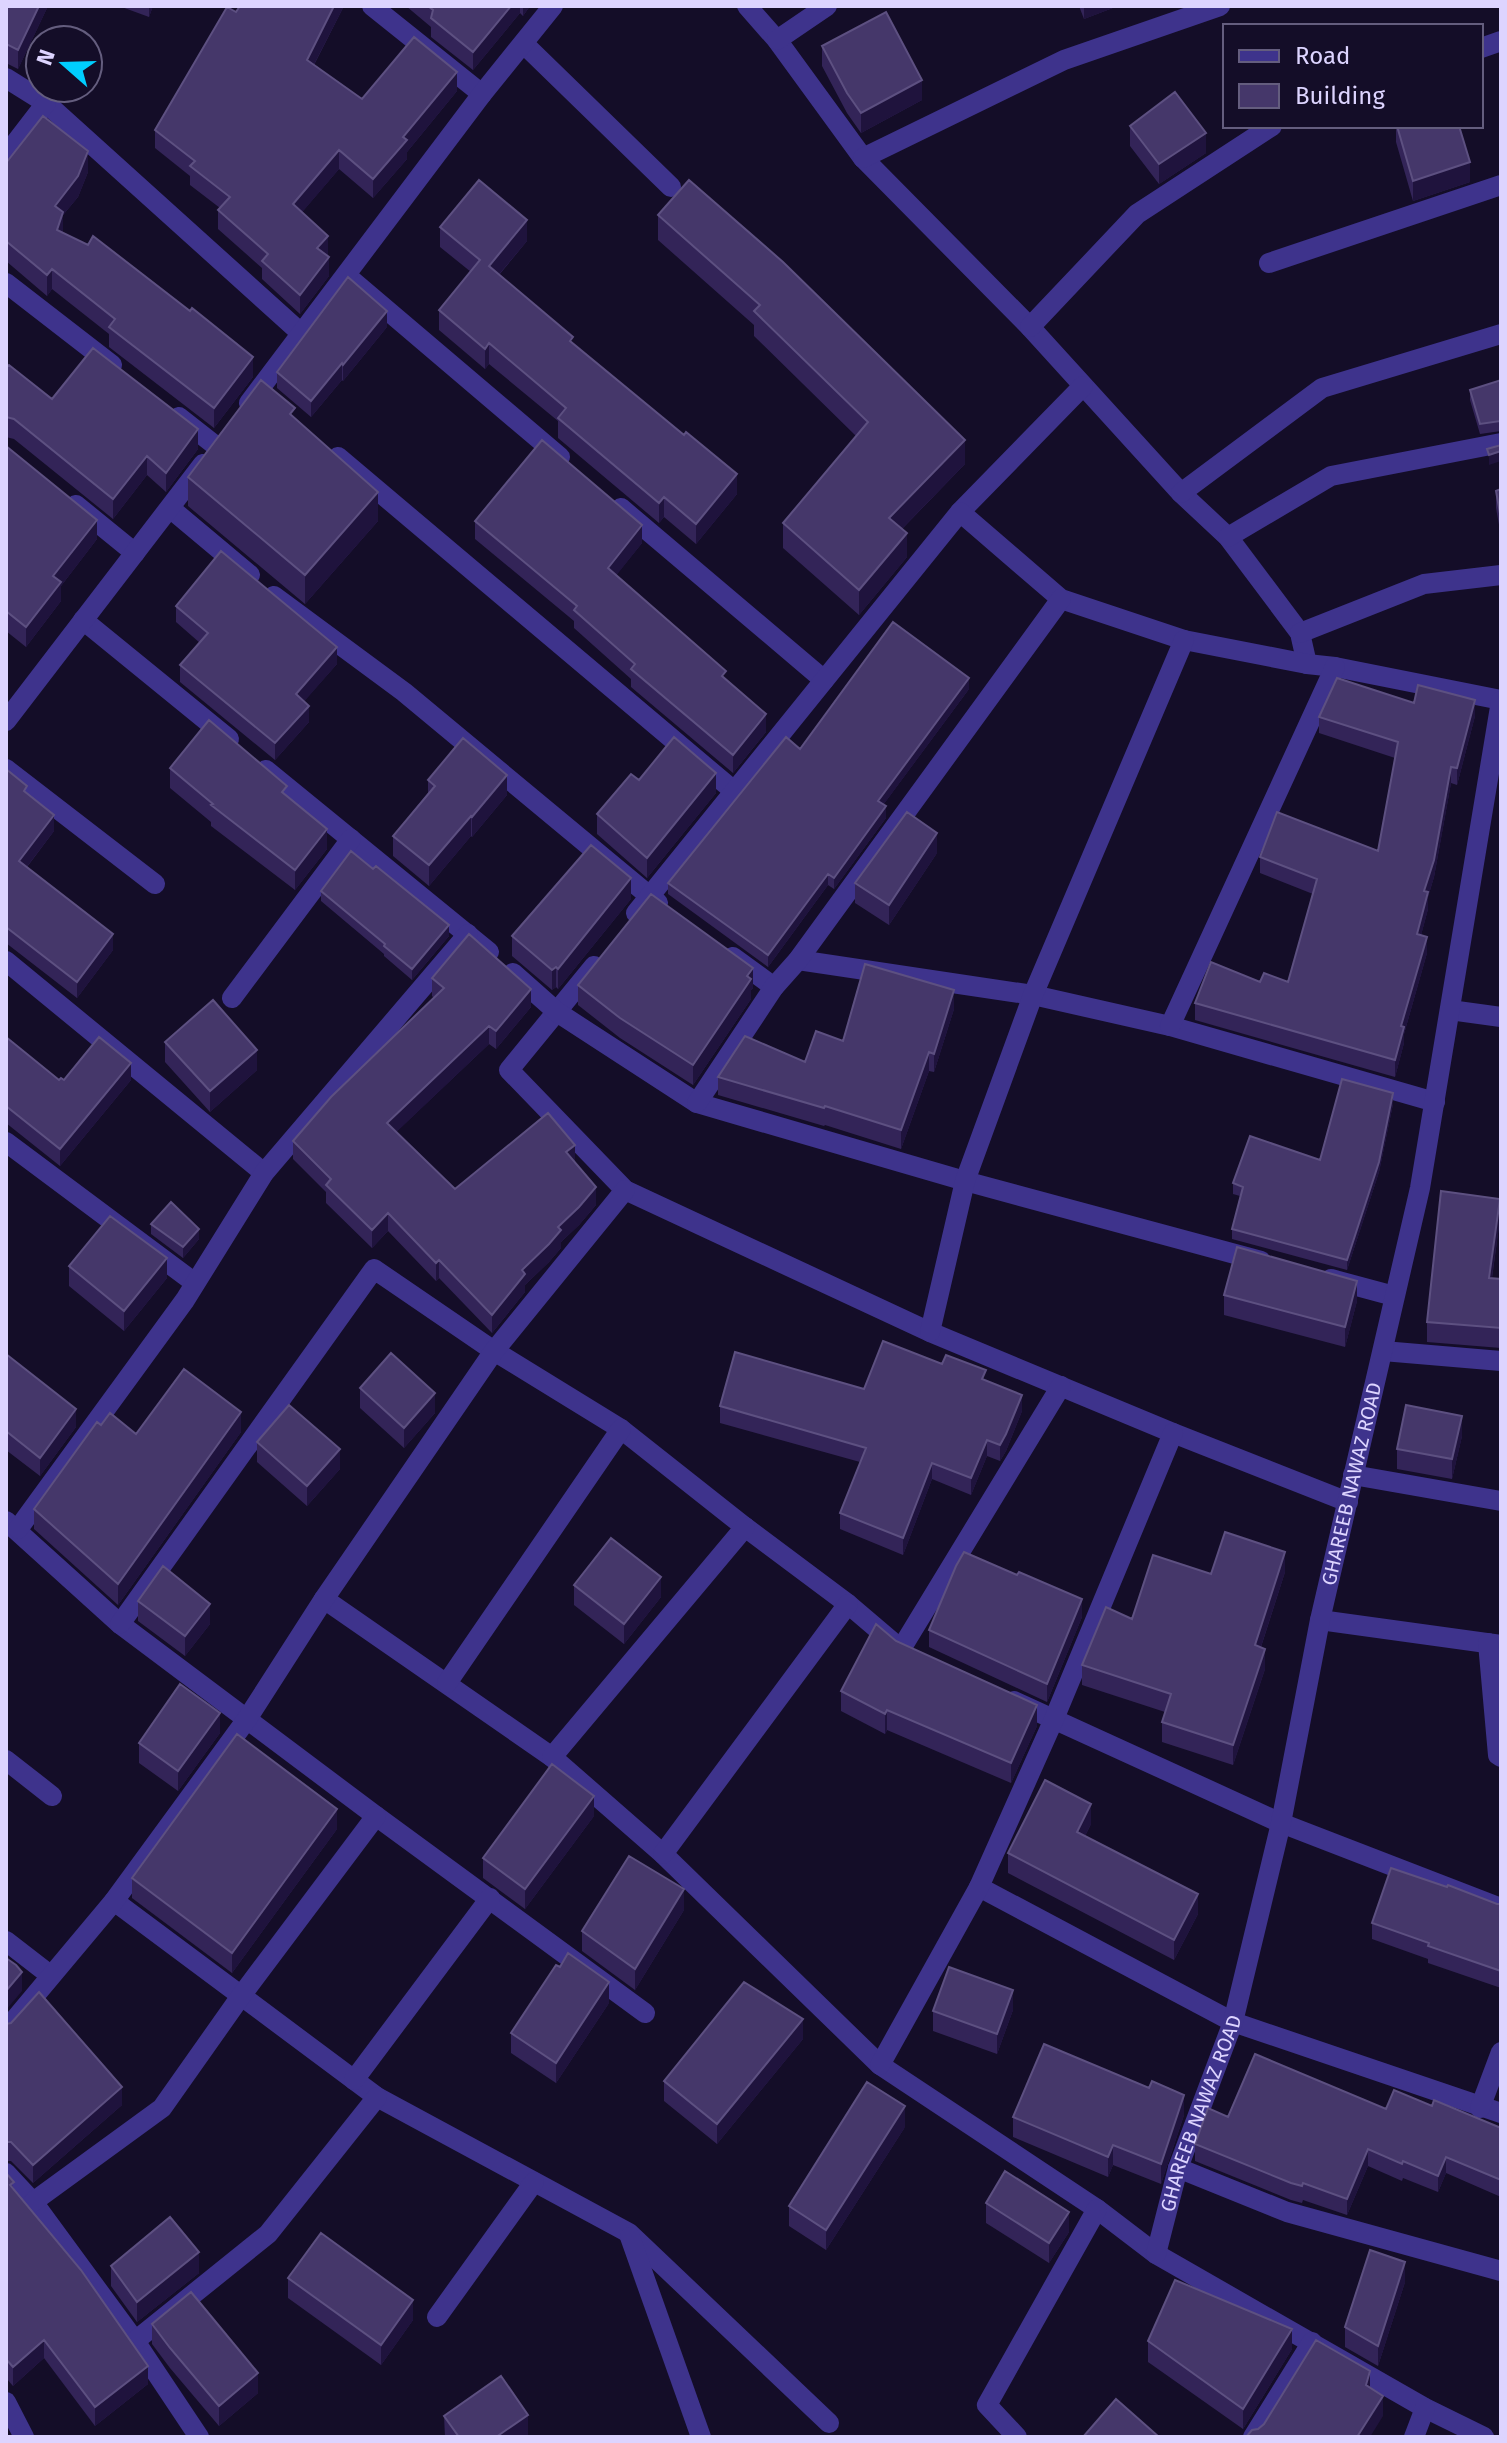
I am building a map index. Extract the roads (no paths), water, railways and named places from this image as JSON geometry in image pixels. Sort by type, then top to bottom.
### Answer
[{"type":"street","points":[[372,6],[482,94]]},
{"type":"street","points":[[6,721],[225,435],[265,396],[302,334],[482,94],[553,6]]},
{"type":"street","points":[[747,6],[777,40],[863,158],[1030,327],[1181,493],[1228,537],[1300,633],[1307,664]]},
{"type":"street","points":[[777,40],[827,6]]},
{"type":"street","points":[[863,158],[1064,60],[1220,6]]},
{"type":"street","points":[[524,44],[671,187]]},
{"type":"street","points":[[6,78],[24,89]]},
{"type":"street","points":[[6,155],[45,104]]},
{"type":"street","points":[[47,104],[302,334]]},
{"type":"street","points":[[1030,327],[1137,214],[1269,128]]},
{"type":"street","points":[[1269,263],[1501,185]]},
{"type":"street","points":[[347,276],[574,468]]},
{"type":"street","points":[[6,283],[130,379]]},
{"type":"street","points":[[1181,493],[1322,388],[1501,334]]},
{"type":"street","points":[[622,931],[960,512],[1083,386]]},
{"type":"street","points":[[167,408],[225,435]]},
{"type":"street","points":[[320,442],[734,791]]},
{"type":"street","points":[[1228,537],[1331,476],[1501,443]]},
{"type":"street","points":[[65,496],[135,553]]},
{"type":"street","points":[[609,498],[824,680]]},
{"type":"street","points":[[170,508],[286,606],[404,692],[675,915]]},
{"type":"street","points":[[960,512],[1061,599],[1184,640],[1501,700]]},
{"type":"street","points":[[1300,633],[1424,584],[1501,575]]},
{"type":"street","points":[[697,1103],[774,987],[798,960],[1061,599]]},
{"type":"street","points":[[83,620],[468,934],[557,1012],[697,1103],[965,1181],[1287,1268]]},
{"type":"street","points":[[930,1332],[965,1181],[1033,995],[1184,640]]},
{"type":"street","points":[[1170,1026],[1335,667]]},
{"type":"street","name":"GHAREEB NAWAZ ROAD","points":[[1156,2254],[1178,2168],[1233,2022],[1281,1823],[1320,1620],[1394,1296],[1427,1189],[1435,1102],[1501,700]]},
{"type":"street","points":[[6,769],[155,884]]},
{"type":"street","points":[[232,998],[351,839]]},
{"type":"street","points":[[468,934],[264,1173],[195,1283],[88,1420],[12,1525],[120,1624],[645,2013]]},
{"type":"street","points":[[712,942],[774,987]]},
{"type":"street","points":[[603,954],[509,1070],[625,1190],[930,1332],[1348,1502]]},
{"type":"street","points":[[798,960],[1033,995],[1170,1026],[1435,1102]]},
{"type":"street","points":[[6,961],[264,1173]]},
{"type":"street","points":[[1450,1010],[1501,1017]]},
{"type":"street","points":[[6,1142],[195,1283]]},
{"type":"street","points":[[6,2030],[114,1901],[247,1719],[324,1599],[494,1351],[625,1190]]},
{"type":"street","points":[[120,1624],[374,1269],[494,1351],[621,1429],[908,1652],[1061,1386]]},
{"type":"street","points":[[1318,1276],[1394,1296]]},
{"type":"street","points":[[1383,1351],[1501,1361]]},
{"type":"street","points":[[447,1683],[621,1429]]},
{"type":"street","points":[[880,2065],[979,1887],[1054,1719],[1173,1433]]},
{"type":"street","points":[[1353,1475],[1501,1501]]},
{"type":"street","points":[[552,1757],[745,1527]]},
{"type":"street","points":[[324,1599],[552,1757],[663,1854],[880,2065],[1097,2209],[1156,2254],[1425,2408],[1484,2437]]},
{"type":"street","points":[[663,1854],[848,1604]]},
{"type":"street","points":[[1320,1620],[1495,1644],[1498,1755],[1501,1757]]},
{"type":"street","points":[[998,1694],[1281,1823],[1501,1908]]},
{"type":"street","points":[[6,1760],[52,1796]]},
{"type":"street","points":[[33,2202],[162,2108],[241,1996],[376,1816]]},
{"type":"street","points":[[979,1887],[1233,2022],[1501,2113]]},
{"type":"street","points":[[354,2080],[490,1898]]},
{"type":"street","points":[[114,1901],[377,2097],[629,2233],[829,2423]]},
{"type":"street","points":[[6,1941],[50,1975]]},
{"type":"street","points":[[1480,2108],[1501,2052]]},
{"type":"street","points":[[135,2341],[268,2234],[377,2097]]},
{"type":"street","points":[[1178,2168],[1287,2212],[1501,2271]]},
{"type":"street","points":[[6,2173],[33,2202],[135,2341],[199,2437]]},
{"type":"street","points":[[437,2317],[534,2182]]},
{"type":"street","points":[[1017,2437],[987,2405],[1097,2209]]},
{"type":"street","points":[[629,2233],[701,2437]]},
{"type":"street","points":[[1253,2437],[1312,2342]]},
{"type":"street","points":[[6,2402],[24,2437]]},
{"type":"street","points":[[1414,2437],[1425,2408]]}]
